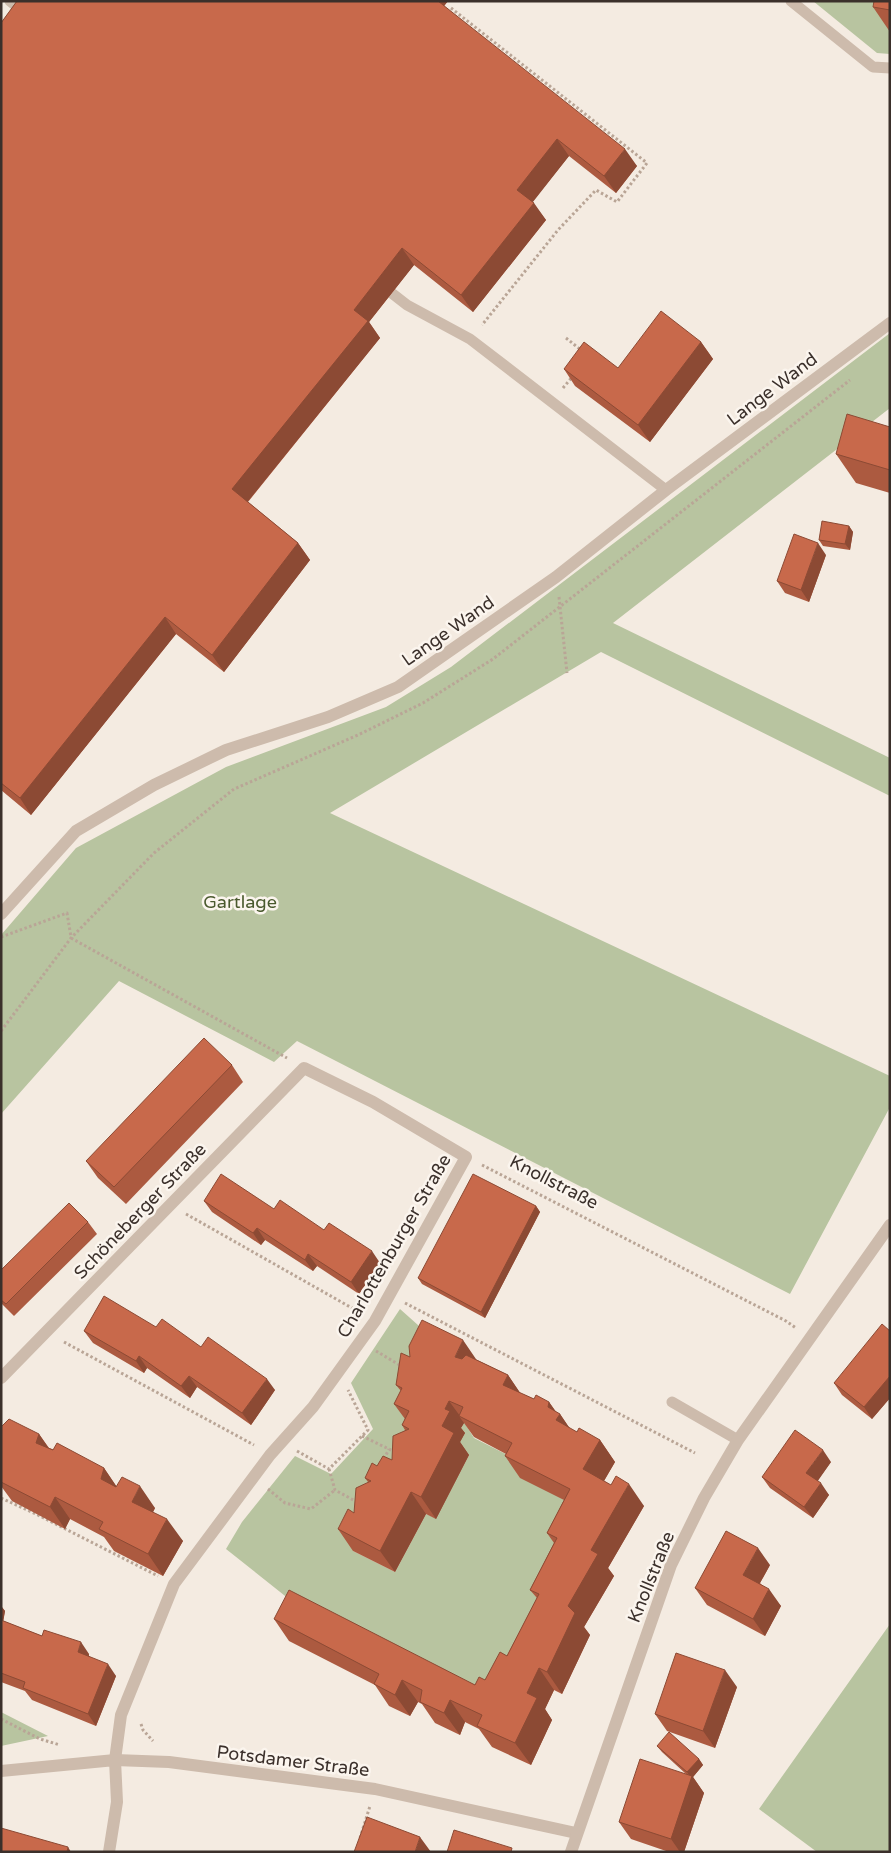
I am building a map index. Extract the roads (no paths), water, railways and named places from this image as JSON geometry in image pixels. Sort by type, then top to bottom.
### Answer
[{"type":"street","name":"Lange Wand","points":[[1,914],[76,831],[154,786],[226,750],[328,717],[398,687],[556,577],[666,490],[890,323]]},
{"type":"street","name":"Charlottenburger Straße","points":[[109,1852],[117,1802],[115,1760],[121,1715],[174,1584],[270,1454],[313,1407],[375,1321],[466,1157],[373,1102],[304,1068]]},
{"type":"street","name":"Schöneberger Straße","points":[[1,1378],[304,1068]]},
{"type":"street","name":"Knollstraße","points":[[570,1852],[671,1565],[704,1498],[738,1440],[890,1225]]},
{"type":"street","name":"Potsdamer Straße","points":[[1,1771],[115,1760],[169,1762],[375,1789],[576,1834]]},
{"type":"lane","points":[[791,1],[874,67],[890,68]]},
{"type":"lane","points":[[15,6],[34,20]]},
{"type":"lane","points":[[367,274],[407,305],[470,339],[666,490]]},
{"type":"lane","points":[[672,1402],[738,1440]]},
{"type":"park label","name":"Gartlage","points":[[240,902]]}]
